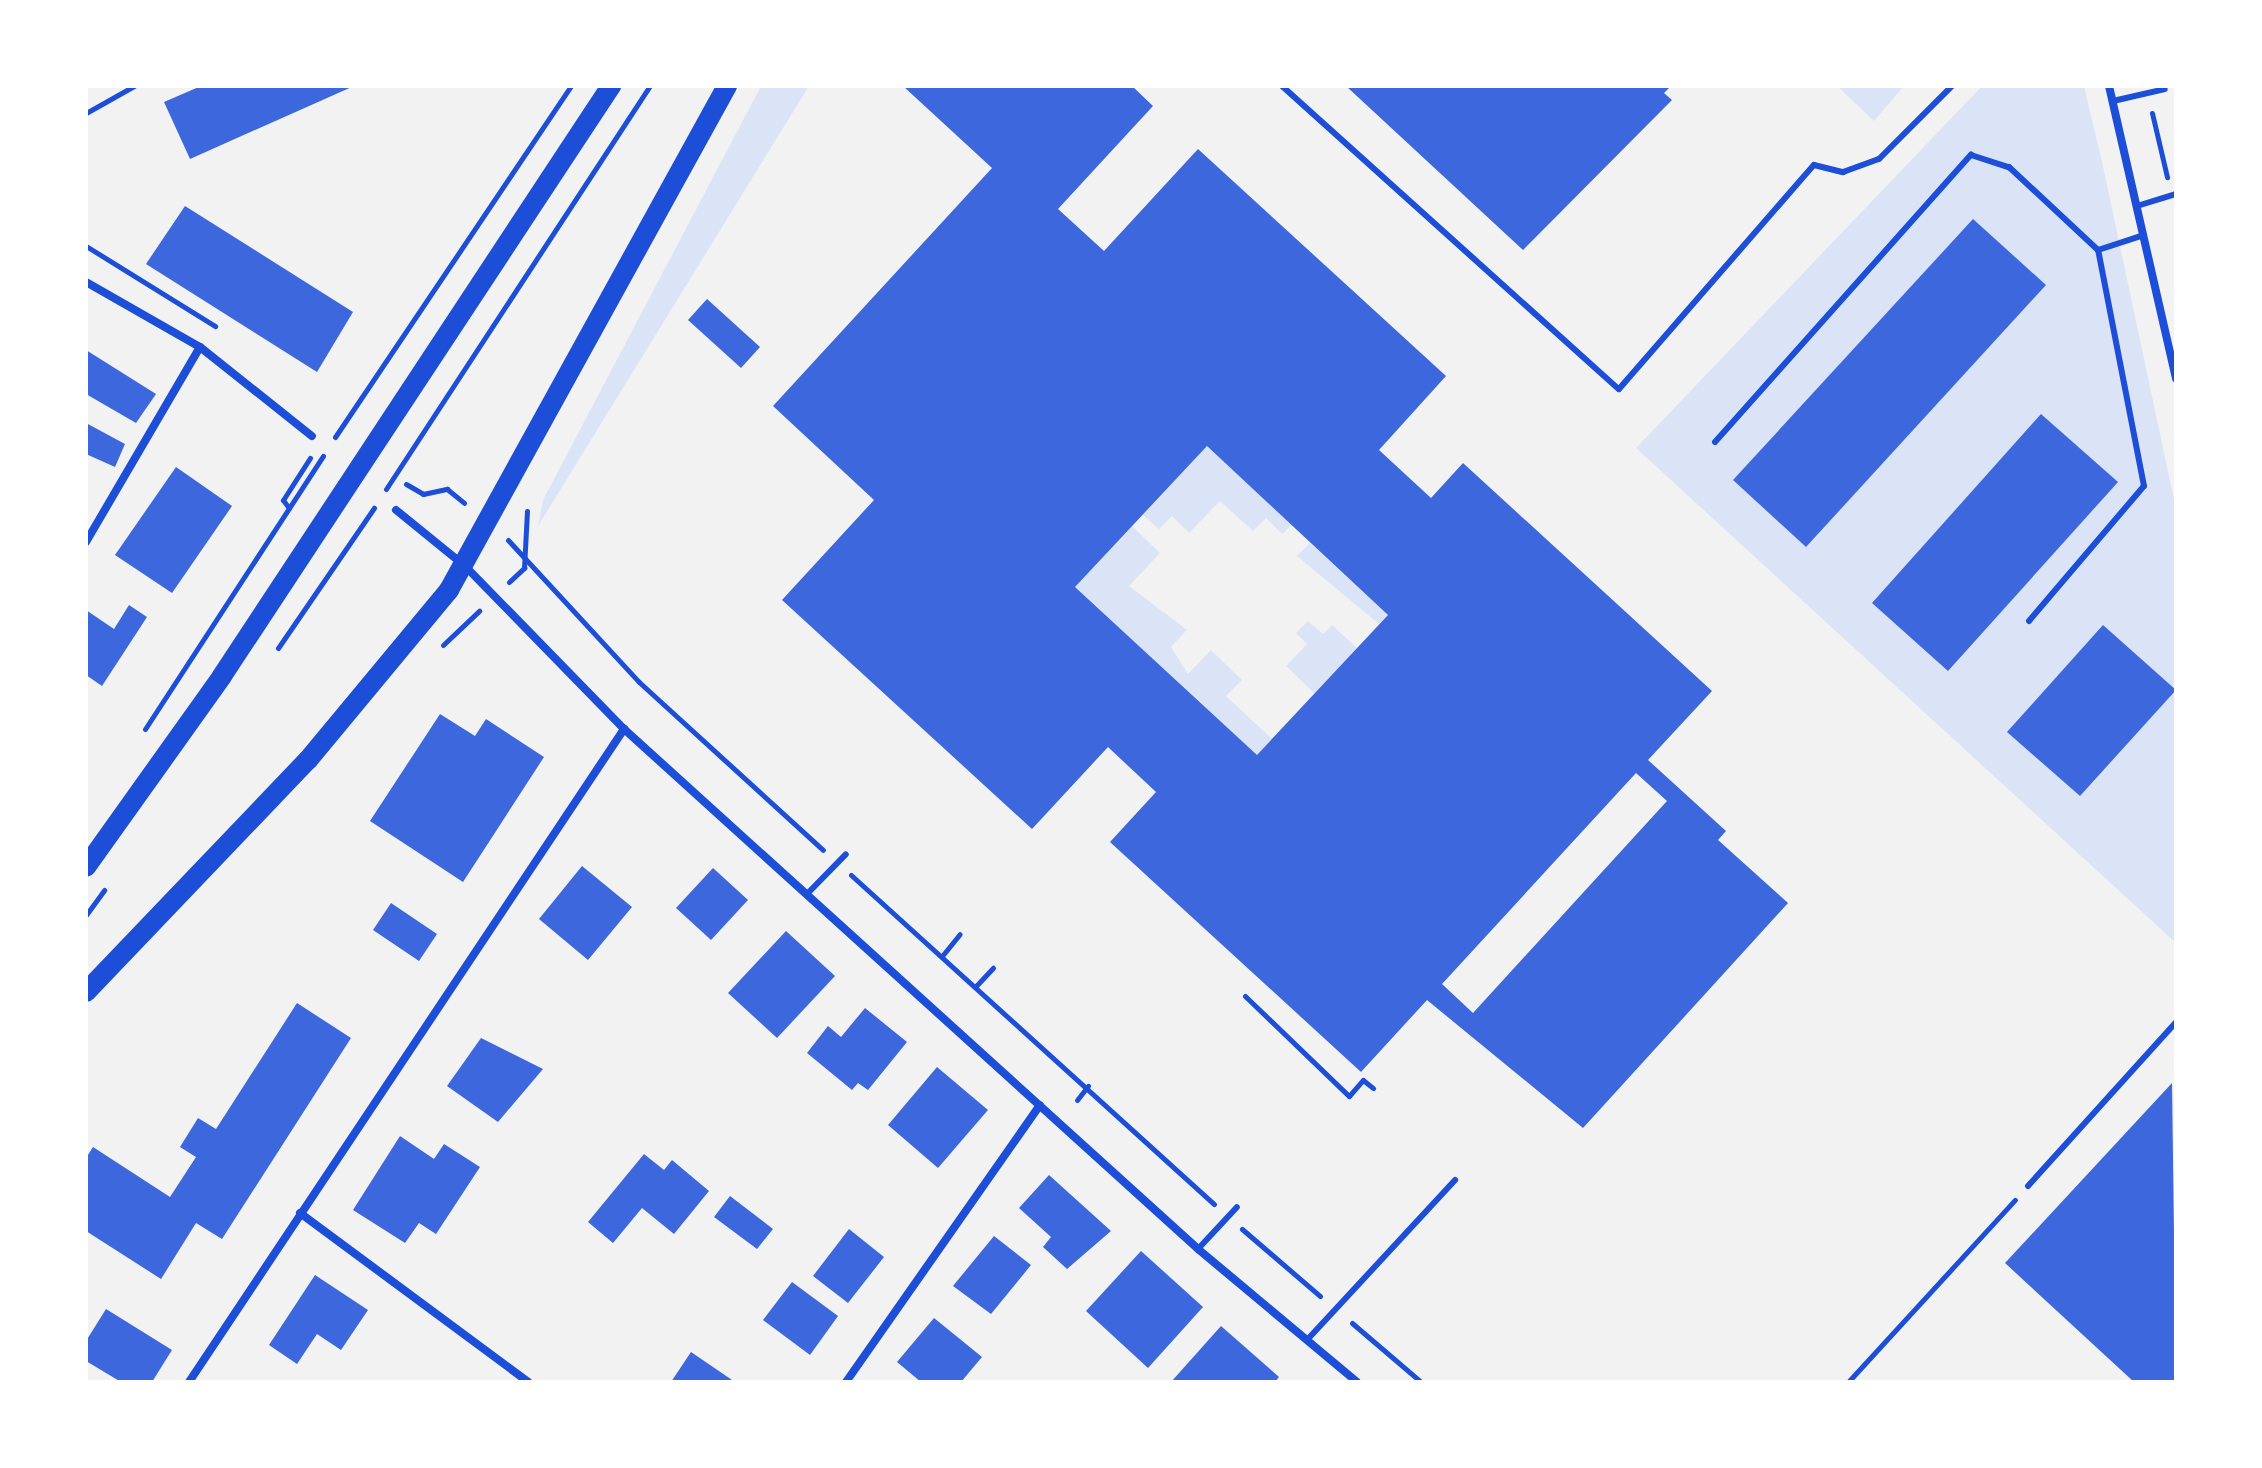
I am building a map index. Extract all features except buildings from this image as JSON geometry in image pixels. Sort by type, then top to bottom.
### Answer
[{"type":"main road","points":[[86,867],[222,676],[611,86]]},
{"type":"main road","points":[[86,992],[308,760],[465,566],[727,86]]},
{"type":"street","points":[[2109,86],[2176,378]]},
{"type":"street","points":[[86,282],[200,347],[312,436]]},
{"type":"street","points":[[86,542],[200,347]]},
{"type":"street","points":[[396,510],[465,566],[624,729],[1198,1249],[1357,1382]]},
{"type":"street","points":[[189,1382],[624,729]]},
{"type":"street","points":[[846,1382],[1040,1105]]},
{"type":"street","points":[[300,1213],[528,1382]]},
{"type":"lane","points":[[1282,86],[1619,389],[1814,165],[1843,172],[1879,159],[1952,86]]},
{"type":"lane","points":[[2113,101],[2165,89]]},
{"type":"lane","points":[[1715,442],[1971,155],[2009,167],[2098,250],[2144,486],[2029,621]]},
{"type":"lane","points":[[2137,206],[2174,195]]},
{"type":"lane","points":[[2098,250],[2144,235]]},
{"type":"lane","points":[[808,893],[846,854]]},
{"type":"lane","points":[[2028,1186],[2176,1022]]},
{"type":"lane","points":[[1307,1340],[1455,1180]]},
{"type":"lane","points":[[1198,1249],[1237,1207]]},
{"type":"path","points":[[86,113],[134,86]]},
{"type":"path","points":[[2148,93],[2174,195]]},
{"type":"path","points":[[289,508],[283,500],[310,458]]},
{"type":"path","points":[[406,484],[423,494],[453,494]]},
{"type":"path","points":[[524,568],[524,554],[639,682],[1088,1086],[1228,1217],[1421,1382]]},
{"type":"path","points":[[447,644],[455,635]]},
{"type":"path","points":[[942,956],[960,934]]},
{"type":"path","points":[[976,986],[993,968]]},
{"type":"path","points":[[1245,996],[1349,1096],[1363,1080],[1373,1088]]},
{"type":"path","points":[[1077,1100],[1088,1086]]},
{"type":"path","points":[[1848,1382],[2028,1186]]},
{"type":"shaded area","points":[[761,86],[809,86],[538,526],[543,500]]},
{"type":"shaded area","points":[[1837,86],[1904,86],[1874,121]]},
{"type":"shaded area","points":[[1982,86],[2084,86],[2103,166],[2176,509],[2176,943],[1636,448]]},
{"type":"shaded area","points":[[1207,446],[1292,525],[1282,534],[1266,518],[1253,531],[1220,501],[1189,533],[1172,516],[1159,529],[1143,515]]},
{"type":"shaded area","points":[[1132,526],[1160,553],[1129,586],[1187,630],[1171,647],[1188,674],[1211,650],[1242,680],[1226,696],[1272,739],[1257,755],[1075,587]]},
{"type":"shaded area","points":[[1310,543],[1388,615],[1379,624],[1297,556]]},
{"type":"shaded area","points":[[1308,621],[1323,634],[1332,625],[1357,648],[1315,694],[1286,666],[1307,644],[1296,633]]}]
